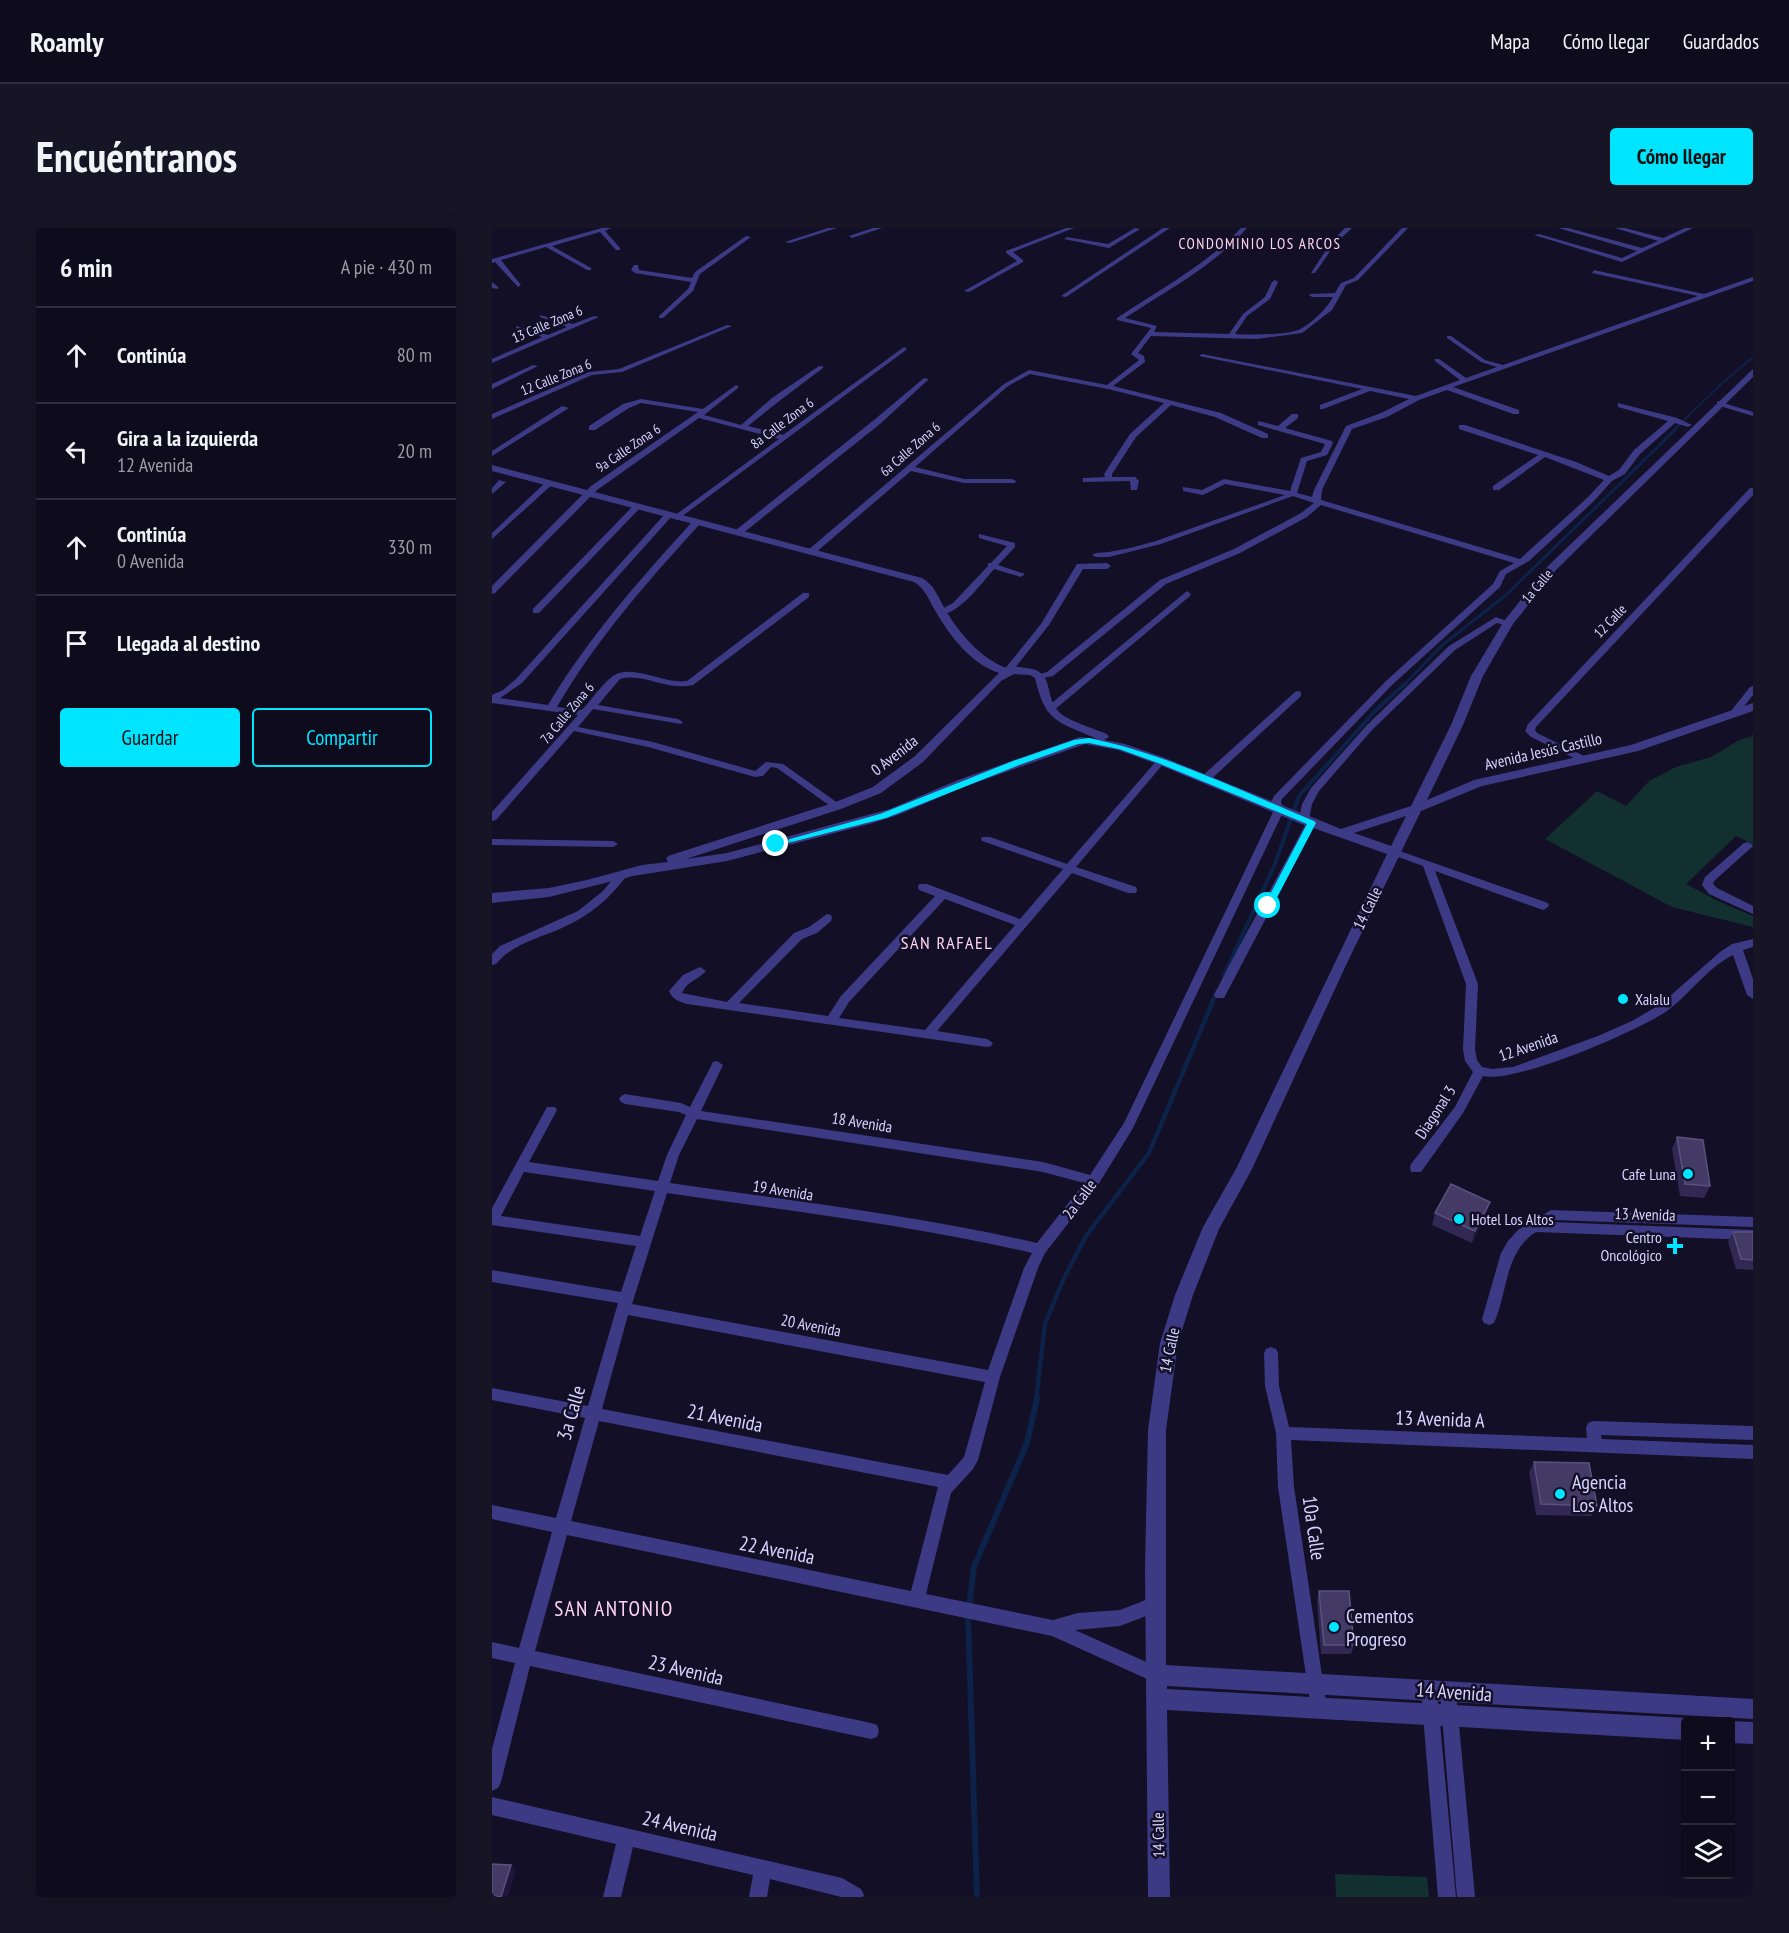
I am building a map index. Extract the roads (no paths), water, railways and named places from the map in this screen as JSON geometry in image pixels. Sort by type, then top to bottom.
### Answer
[{"type":"street","points":[[788,242],[834,228]]},
{"type":"street","points":[[852,236],[879,228]]},
{"type":"street","points":[[968,291],[1021,261],[1008,252],[1071,228]]},
{"type":"street","points":[[1067,239],[1109,246],[1134,228],[1153,232]]},
{"type":"street","points":[[1064,296],[1167,228]]},
{"type":"street","points":[[1108,387],[1143,361],[1142,357],[1134,354],[1154,328],[1154,326],[1119,317],[1205,263],[1227,246],[1244,228]]},
{"type":"street","points":[[1313,272],[1340,235],[1349,228]]},
{"type":"street","points":[[1561,228],[1642,250]]},
{"type":"street","points":[[1618,228],[1662,240]]},
{"type":"street","points":[[1673,228],[1686,229]]},
{"type":"street","points":[[494,260],[604,229],[618,249]]},
{"type":"street","points":[[1150,334],[1269,336],[1304,331],[1326,313],[1343,284],[1356,279],[1401,229]]},
{"type":"street","points":[[1546,231],[1537,236],[1620,260],[1686,229]]},
{"type":"street","points":[[661,317],[691,290],[697,273],[748,237]]},
{"type":"street","points":[[548,246],[589,269]]},
{"type":"street","points":[[494,260],[519,285]]},
{"type":"street","points":[[636,266],[634,270],[637,272],[693,280]]},
{"type":"street","points":[[1594,272],[1707,296]]},
{"type":"street","points":[[1318,503],[1316,493],[1346,431],[1416,399],[1753,279]]},
{"type":"street","points":[[1231,336],[1245,315],[1268,298],[1275,282]]},
{"type":"street","points":[[1312,294],[1338,296]]},
{"type":"street","name":"13 Calle Zona 6","points":[[492,361],[596,317],[586,313]]},
{"type":"street","points":[[542,316],[572,326]]},
{"type":"street","name":"12 Calle Zona 6","points":[[492,417],[588,374],[620,371],[729,326]]},
{"type":"street","points":[[518,327],[547,337]]},
{"type":"street","points":[[1449,337],[1484,362],[1503,367]]},
{"type":"street","name":"8a Calle Zona 6","points":[[492,699],[506,692],[519,681],[673,517],[904,350]]},
{"type":"street","points":[[1202,356],[1416,399]]},
{"type":"street","points":[[1437,360],[1466,381]]},
{"type":"street","points":[[492,387],[535,366]]},
{"type":"street","points":[[743,427],[775,400],[821,367]]},
{"type":"street","name":"6a Calle Zona 6","points":[[811,552],[1006,385],[1030,371],[1108,387]]},
{"type":"street","name":"1a Calle","points":[[1394,852],[1457,725],[1477,676],[1508,623],[1552,568],[1753,372]]},
{"type":"street","points":[[739,532],[877,422],[926,379]]},
{"type":"street","name":"9a Calle Zona 6","points":[[492,591],[594,488],[702,414],[736,387]]},
{"type":"street","points":[[1108,387],[1221,416],[1265,436]]},
{"type":"street","points":[[1449,388],[1516,412]]},
{"type":"street","points":[[1323,407],[1367,390]]},
{"type":"street","points":[[592,428],[626,406],[641,401],[702,414],[785,438]]},
{"type":"street","points":[[1109,479],[1110,471],[1134,436],[1169,403]]},
{"type":"street","points":[[1720,403],[1753,414]]},
{"type":"street","points":[[1621,405],[1688,425]]},
{"type":"street","points":[[492,454],[565,408]]},
{"type":"street","points":[[1280,429],[1295,416]]},
{"type":"street","points":[[1264,421],[1261,423],[1329,444],[1324,453],[1304,460],[1293,494]]},
{"type":"street","name":"2a Calle","points":[[925,1601],[944,1491],[950,1482],[966,1469],[971,1460],[993,1377],[1031,1268],[1040,1250],[1093,1181],[1129,1125],[1157,1070],[1200,974],[1281,811],[1276,802],[1278,798],[1389,683],[1497,585],[1503,573],[1526,559],[1590,500],[1609,479],[1622,472],[1637,452],[1676,421]]},
{"type":"street","points":[[1462,427],[1609,479]]},
{"type":"street","points":[[1496,488],[1543,455]]},
{"type":"street","points":[[492,468],[924,582],[942,613],[979,656],[995,668],[1007,672],[1027,670],[1040,678]]},
{"type":"street","points":[[909,468],[964,481],[1012,481]]},
{"type":"street","points":[[1086,480],[1134,480],[1134,488]]},
{"type":"street","points":[[1186,489],[1203,493],[1225,481],[1293,494],[1520,562]]},
{"type":"street","points":[[492,492],[502,483]]},
{"type":"street","points":[[492,537],[550,483]]},
{"type":"street","name":"12 Calle","points":[[1581,758],[1534,735],[1530,731],[1531,726],[1753,490]]},
{"type":"street","points":[[1096,555],[1105,557],[1139,549],[1293,494]]},
{"type":"street","points":[[1040,678],[1059,667],[1163,582],[1237,551],[1299,518],[1318,503]]},
{"type":"street","points":[[536,611],[637,507]]},
{"type":"street","points":[[551,708],[574,669],[667,552],[696,523]]},
{"type":"street","points":[[942,613],[956,604],[1011,545],[982,536]]},
{"type":"street","points":[[991,566],[1021,574]]},
{"type":"street","points":[[1007,672],[1045,625],[1080,566],[1107,566]]},
{"type":"street","points":[[1040,678],[1042,692],[1050,709],[1187,594]]},
{"type":"street","name":"7a Calle Zona 6","points":[[492,818],[549,755],[586,709],[621,675],[684,685],[693,681],[806,595]]},
{"type":"street","points":[[1220,995],[1238,958],[1284,879],[1305,820],[1310,798],[1327,774],[1369,728],[1442,657],[1460,642],[1496,620],[1508,623]]},
{"type":"street","name":"0 Avenida","points":[[627,874],[837,806],[877,790],[909,769],[997,679],[1007,672]]},
{"type":"street","points":[[1734,713],[1753,689]]},
{"type":"street","points":[[1204,780],[1298,694]]},
{"type":"street","points":[[492,699],[678,722]]},
{"type":"street","name":"Avenida Jesús Castillo","points":[[1342,833],[1415,809],[1468,786],[1645,744],[1753,707]]},
{"type":"street","name":"0 Avenida","points":[[1050,709],[1062,719],[1121,747],[1161,761],[1281,811]]},
{"type":"street","points":[[571,728],[650,744],[758,775],[769,764],[780,766],[837,806]]},
{"type":"street","name":"0 Avenida","points":[[492,898],[543,893],[627,874],[727,857],[876,818],[962,783],[1077,742],[1089,740],[1121,747]]},
{"type":"street","points":[[928,1034],[1161,761]]},
{"type":"street","points":[[1281,811],[1544,906]]},
{"type":"street","points":[[986,839],[1131,890]]},
{"type":"street","points":[[492,842],[613,844]]},
{"type":"street","points":[[1748,845],[1709,879],[1707,885],[1713,891],[1753,910]]},
{"type":"street","name":"14 Calle","points":[[1159,1897],[1156,1699],[1157,1430],[1163,1375],[1176,1318],[1211,1227],[1244,1169],[1394,852]]},
{"type":"street","name":"12 Avenida","points":[[1428,864],[1472,984],[1474,998],[1467,1052],[1472,1065],[1479,1072],[1495,1075],[1514,1071],[1632,1026],[1665,1007],[1716,962],[1737,947],[1751,944]]},
{"type":"street","points":[[492,961],[507,946],[555,927],[594,906],[627,874]]},
{"type":"street","points":[[923,886],[1022,924]]},
{"type":"street","points":[[831,1020],[845,999],[943,894]]},
{"type":"street","points":[[730,1006],[798,936],[813,930],[827,918]]},
{"type":"street","points":[[1751,944],[1753,956]]},
{"type":"street","points":[[1737,947],[1753,995]]},
{"type":"street","points":[[700,970],[678,986],[675,991],[677,996],[687,1000],[987,1043]]},
{"type":"street","name":"3a Calle","points":[[492,1782],[593,1414],[644,1242],[673,1155],[717,1065]]},
{"type":"street","name":"Diagonal 3","points":[[1416,1168],[1459,1110],[1479,1072]]},
{"type":"street","name":"18 Avenida","points":[[625,1099],[681,1108],[694,1113],[1043,1167],[1093,1181]]},
{"type":"street","points":[[551,1110],[492,1220],[644,1242]]},
{"type":"street","name":"19 Avenida","points":[[520,1166],[930,1227],[988,1237],[1040,1250]]},
{"type":"street","name":"13 Avenida","points":[[1535,1227],[1556,1214],[1753,1222]]},
{"type":"street","points":[[1489,1319],[1508,1253],[1522,1232],[1535,1227]]},
{"type":"street","name":"13 Avenida","points":[[1535,1227],[1753,1235]]},
{"type":"street","name":"20 Avenida","points":[[492,1276],[993,1377]]},
{"type":"street","name":"10a Calle","points":[[1271,1353],[1272,1386],[1283,1433],[1286,1487],[1319,1708]]},
{"type":"street","name":"21 Avenida","points":[[492,1394],[950,1482]]},
{"type":"street","points":[[1595,1446],[1593,1428],[1753,1433]]},
{"type":"street","name":"13 Avenida A","points":[[1283,1433],[1753,1452]]},
{"type":"street","name":"22 Avenida","points":[[492,1512],[1053,1628],[1156,1675]]},
{"type":"street","name":"22 Avenida","points":[[1053,1628],[1078,1621],[1120,1618],[1156,1604]]},
{"type":"street","name":"23 Avenida","points":[[492,1650],[871,1731]]},
{"type":"street","name":"14 Avenida","points":[[1156,1675],[1753,1708]]},
{"type":"street","points":[[1438,1691],[1466,1897]]},
{"type":"street","name":"14 Avenida","points":[[1156,1699],[1681,1729]]},
{"type":"street","points":[[1441,1715],[1447,1897]]},
{"type":"street","points":[[1735,1731],[1753,1733]]},
{"type":"street","name":"24 Avenida","points":[[492,1805],[842,1887],[855,1895]]},
{"type":"street","points":[[612,1897],[627,1836]]},
{"type":"street","points":[[758,1897],[763,1868]]},
{"type":"waterway","points":[[1673,431],[1753,357]]},
{"type":"waterway","points":[[1405,684],[1441,646],[1505,596],[1675,430]]},
{"type":"waterway","points":[[1224,975],[1275,864],[1299,796],[1376,710],[1405,684]]},
{"type":"waterway","points":[[1212,1002],[1217,991]]},
{"type":"waterway","points":[[1036,1400],[1045,1324],[1064,1278],[1086,1236],[1149,1153],[1213,1001]]},
{"type":"waterway","points":[[969,1607],[974,1567],[1027,1443],[1037,1398]]},
{"type":"waterway","points":[[968,1615],[977,1897]]},
{"type":"place","name":"Xalalu","points":[[1623,999]]},
{"type":"place","name":"Cafe Luna","points":[[1688,1174]]},
{"type":"place","name":"Hotel Los Altos","points":[[1459,1219]]},
{"type":"place","name":"Centro Oncológico","points":[[1675,1246]]},
{"type":"place","name":"Agencia Los Altos","points":[[1560,1494]]},
{"type":"place","name":"Cementos Progreso","points":[[1334,1627]]},
{"type":"district","name":"CONDOMINIO LOS ARCOS","points":[[1260,243]]},
{"type":"district","name":"SAN RAFAEL","points":[[947,942]]},
{"type":"district","name":"SAN ANTONIO","points":[[614,1608]]}]
